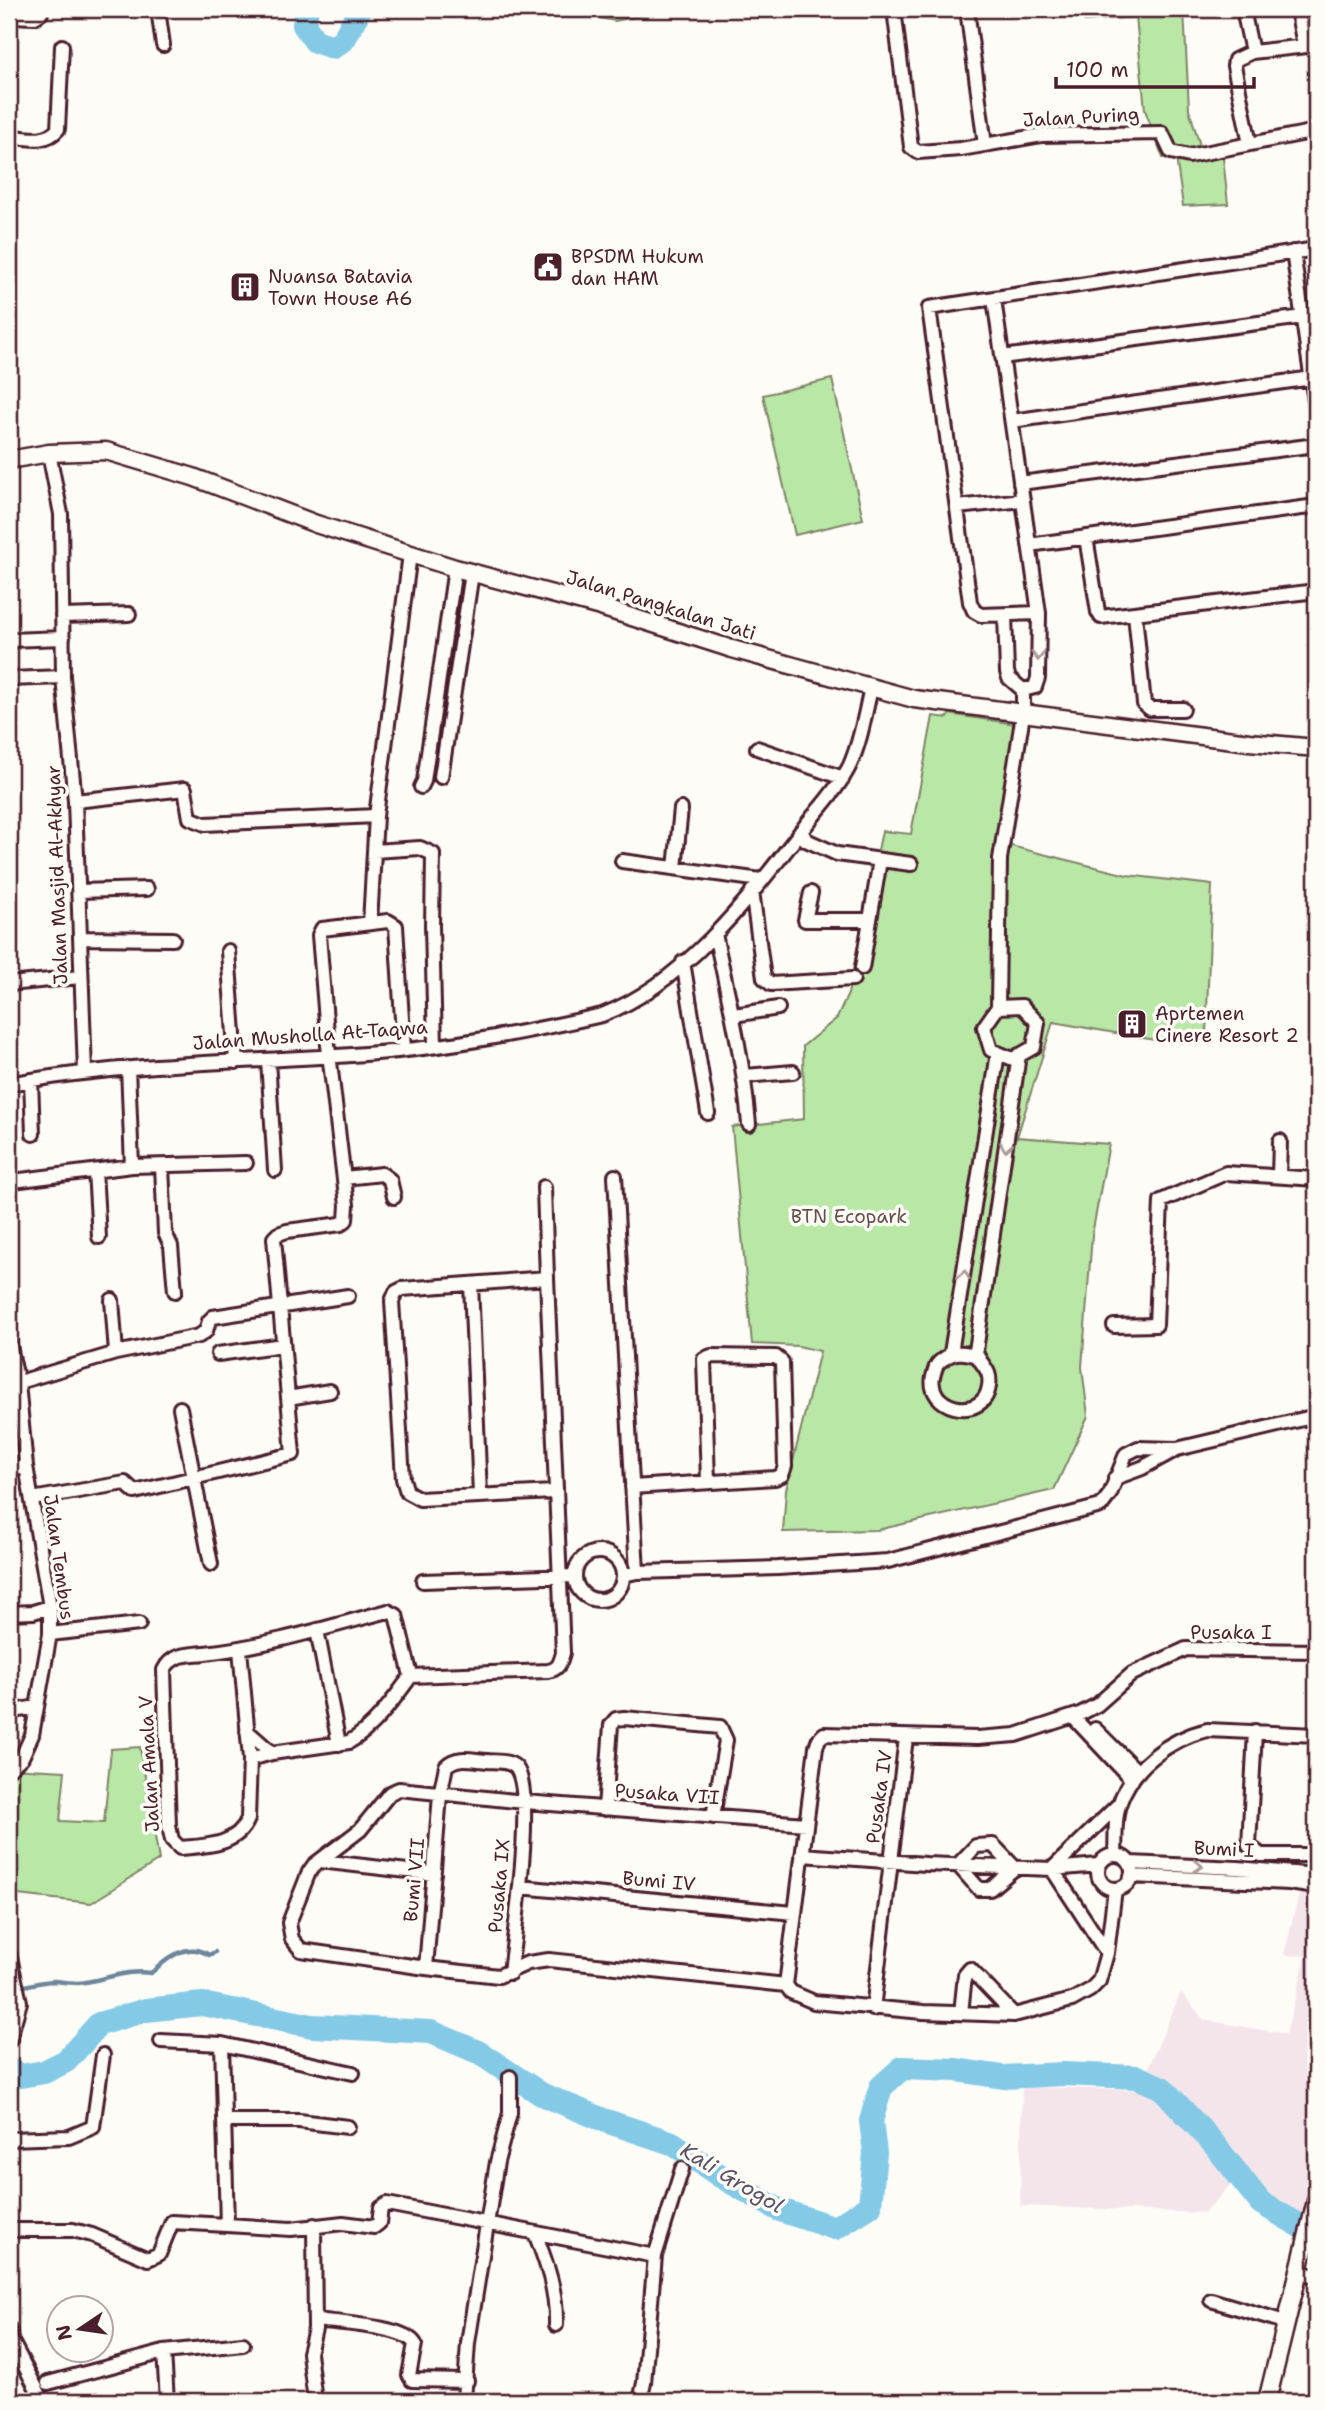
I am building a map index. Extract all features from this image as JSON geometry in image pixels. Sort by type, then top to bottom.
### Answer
[{"type":"main road","name":"Jalan Pangkalan Jati","points":[[9,460],[49,453],[106,451],[193,477],[316,524],[455,568],[597,606],[732,649],[914,699],[1316,748]]},
{"type":"main road","points":[[1266,2401],[1316,2202]]},
{"type":"street","points":[[9,16],[34,17],[41,13],[42,9]]},
{"type":"street","points":[[158,9],[163,45]]},
{"type":"street","name":"Jalan Puring","points":[[894,9],[911,147],[918,152],[985,145],[1042,135],[1086,132],[1162,133],[1171,152],[1189,156],[1316,131]]},
{"type":"street","points":[[967,9],[985,145]]},
{"type":"street","points":[[1243,9],[1252,52]]},
{"type":"street","points":[[1250,144],[1235,60],[1252,52],[1310,45],[1297,9]]},
{"type":"street","points":[[9,136],[37,140],[53,135],[58,129],[62,46]]},
{"type":"street","points":[[1039,613],[982,615],[975,611],[970,602],[929,308],[1316,249]]},
{"type":"street","points":[[1293,252],[1316,409]]},
{"type":"street","points":[[994,299],[1039,613],[1038,678],[1035,687],[1023,690]]},
{"type":"street","points":[[1002,357],[1303,317]]},
{"type":"street","points":[[1012,421],[1312,378]]},
{"type":"street","points":[[1020,483],[1316,445]]},
{"type":"street","name":"Jalan Masjid Al-Akhyar","points":[[49,453],[61,514],[63,677],[75,801],[85,1072]]},
{"type":"street","points":[[957,507],[1023,500]]},
{"type":"street","points":[[1029,545],[1316,506]]},
{"type":"street","points":[[1086,537],[1101,617],[1316,591]]},
{"type":"street","points":[[370,923],[376,816],[410,554]]},
{"type":"street","points":[[421,787],[424,782],[455,568]]},
{"type":"street","points":[[441,777],[472,573]]},
{"type":"street","points":[[62,616],[129,614]]},
{"type":"street","points":[[1135,614],[1144,704],[1150,709],[1183,709]]},
{"type":"street","points":[[998,1007],[1022,1006],[1038,1023],[1034,1047],[1013,1059],[991,1050],[984,1027],[998,1007],[1000,859],[1023,714],[1023,690],[1009,678],[1007,672],[1005,615]]},
{"type":"street","points":[[9,640],[63,638]]},
{"type":"street","points":[[9,678],[63,677]]},
{"type":"street","name":"Jalan Musholla At-Taqwa","points":[[9,1084],[128,1068],[404,1050],[502,1036],[602,1015],[631,1002],[715,934],[843,778],[854,755],[871,688]]},
{"type":"street","points":[[757,748],[843,778]]},
{"type":"street","points":[[75,801],[185,789],[190,818],[205,824],[376,816]]},
{"type":"street","points":[[675,868],[681,809]]},
{"type":"street","points":[[801,831],[806,840],[836,854],[911,864]]},
{"type":"street","points":[[374,850],[420,848],[433,854],[435,1045]]},
{"type":"street","points":[[862,968],[880,860]]},
{"type":"street","points":[[622,861],[761,880]]},
{"type":"street","points":[[79,891],[147,889]]},
{"type":"street","points":[[752,891],[764,978],[771,984],[853,979]]},
{"type":"street","points":[[811,893],[805,920],[868,920]]},
{"type":"street","points":[[32,1499],[125,1483],[135,1492],[192,1476],[293,1454],[274,1238],[287,1231],[341,1224],[345,1220],[348,1205],[330,1056],[320,931],[322,929],[388,921],[396,926],[404,1050]]},
{"type":"street","points":[[715,934],[745,1076],[749,1124]]},
{"type":"street","points":[[80,938],[173,939]]},
{"type":"street","points":[[228,951],[236,1062]]},
{"type":"street","points":[[683,962],[708,1113]]},
{"type":"street","points":[[9,984],[80,977]]},
{"type":"street","points":[[734,1015],[778,1008]]},
{"type":"street","points":[[951,1353],[998,1053]]},
{"type":"street","points":[[977,1356],[1019,1055]]},
{"type":"street","points":[[268,1060],[275,1170]]},
{"type":"street","points":[[128,1068],[132,1166]]},
{"type":"street","points":[[745,1076],[793,1072]]},
{"type":"street","points":[[31,1080],[33,1134]]},
{"type":"street","points":[[990,1106],[1012,1108]]},
{"type":"street","points":[[1279,1175],[1280,1141]]},
{"type":"street","points":[[13,1181],[132,1166],[246,1163]]},
{"type":"street","points":[[162,1166],[165,1233],[171,1245],[175,1291]]},
{"type":"street","points":[[95,1171],[99,1237]]},
{"type":"street","points":[[1114,1326],[1156,1325],[1161,1201],[1226,1173],[1316,1179]]},
{"type":"street","points":[[344,1178],[382,1174],[390,1180],[394,1197]]},
{"type":"street","points":[[614,1176],[637,1572]]},
{"type":"street","points":[[411,1676],[554,1670],[560,1665],[563,1653],[554,1492],[544,1187]]},
{"type":"street","points":[[547,1278],[402,1289],[396,1292],[392,1301],[403,1479],[407,1492],[420,1499],[554,1492]]},
{"type":"street","points":[[471,1284],[480,1495]]},
{"type":"street","points":[[13,1384],[116,1353],[199,1336],[206,1331],[213,1317],[348,1296]]},
{"type":"street","points":[[113,1300],[116,1353]]},
{"type":"street","name":"Jalan Tembus","points":[[9,1342],[13,1384],[50,1607],[50,1634],[32,1735],[22,1757],[9,1769]]},
{"type":"street","points":[[218,1354],[283,1345]]},
{"type":"street","points":[[965,1352],[977,1356],[988,1369],[989,1387],[981,1402],[966,1410],[949,1407],[936,1396],[932,1380],[937,1363],[951,1353],[965,1352]]},
{"type":"street","points":[[632,1487],[775,1478],[782,1475],[785,1466],[782,1362],[776,1357],[710,1356],[704,1359],[708,1482]]},
{"type":"street","points":[[288,1398],[330,1391]]},
{"type":"street","points":[[180,1408],[211,1564]]},
{"type":"street","points":[[622,1575],[637,1572],[778,1568],[888,1560],[1101,1506],[1110,1494],[1126,1454],[1138,1448],[1178,1449],[1316,1416]]},
{"type":"street","points":[[1115,1478],[1143,1468],[1178,1449]]},
{"type":"street","points":[[9,1470],[26,1466]]},
{"type":"street","points":[[594,1553],[604,1553],[613,1558],[620,1565],[622,1575],[620,1586],[614,1595],[603,1600],[592,1600],[582,1594],[574,1576],[584,1557],[594,1553]]},
{"type":"street","points":[[423,1581],[574,1576]]},
{"type":"street","points":[[9,1613],[33,1612],[50,1607]]},
{"type":"street","points":[[388,1611],[396,1615],[411,1676],[389,1705],[358,1737],[339,1744],[272,1753],[250,1759],[240,1649],[388,1611]]},
{"type":"street","points":[[50,1634],[139,1624]]},
{"type":"street","points":[[317,1630],[339,1744]]},
{"type":"street","name":"Jalan Amala V","points":[[240,1649],[177,1656],[167,1662],[164,1670],[169,1826],[172,1840],[180,1849],[216,1846],[244,1828],[248,1819],[250,1759]]},
{"type":"street","name":"Pusaka I","points":[[806,1824],[817,1747],[824,1734],[906,1738],[1016,1735],[1077,1716],[1097,1706],[1132,1674],[1186,1649],[1316,1651]]},
{"type":"street","points":[[9,1712],[36,1707]]},
{"type":"street","points":[[1077,1716],[1135,1776]]},
{"type":"street","points":[[605,1808],[611,1725],[616,1719],[624,1718],[720,1727],[726,1740],[713,1817]]},
{"type":"street","points":[[1052,1869],[1119,1804],[1135,1776],[1169,1745],[1191,1734],[1207,1730],[1316,1735]]},
{"type":"street","points":[[247,1731],[272,1753]]},
{"type":"street","points":[[1255,1731],[1249,1846],[1261,1854],[1316,1855]]},
{"type":"street","name":"Pusaka IV","points":[[873,2009],[906,1738]]},
{"type":"street","name":"Bumi VII","points":[[426,1968],[440,1795],[446,1766],[457,1759],[509,1763],[517,1768],[525,1802]]},
{"type":"street","name":"Pusaka VII","points":[[320,1861],[360,1830],[394,1790],[806,1824]]},
{"type":"street","name":"Pusaka IX","points":[[510,1973],[520,1887],[525,1802]]},
{"type":"street","points":[[1115,1854],[1119,1804]]},
{"type":"street","points":[[806,1824],[786,1985],[790,1992],[814,2002],[873,2009],[1014,2015],[1072,2000],[1090,1990],[1099,1981],[1107,1953],[1115,1889]]},
{"type":"street","points":[[958,1865],[976,1846],[993,1845],[1015,1868]]},
{"type":"street","points":[[802,1855],[1052,1869],[1099,1865],[1108,1856],[1115,1854],[1126,1859],[1130,1870],[1126,1885],[1115,1889],[1103,1884],[1099,1879],[1099,1865]]},
{"type":"street","points":[[434,1874],[320,1861],[309,1872],[289,1923],[292,1939],[301,1950],[499,1976],[510,1973],[518,1966],[549,1961],[786,1985]]},
{"type":"street","points":[[958,1865],[979,1889],[990,1889],[1015,1868]]},
{"type":"street","name":"Bumi I","points":[[1130,1870],[1238,1868],[1316,1875]]},
{"type":"street","points":[[1052,1869],[1107,1953]]},
{"type":"street","name":"Bumi I","points":[[1130,1870],[1316,1887]]},
{"type":"street","name":"Bumi IV","points":[[520,1887],[794,1913]]},
{"type":"street","points":[[9,1953],[20,2003],[9,2041]]},
{"type":"street","points":[[961,2013],[965,1975],[970,1969],[1014,2015]]},
{"type":"street","points":[[161,2041],[222,2045],[352,2073]]},
{"type":"street","points":[[222,2045],[227,2225]]},
{"type":"street","points":[[9,2139],[69,2137],[93,2127],[103,2055]]},
{"type":"street","points":[[464,2401],[468,2343],[497,2162],[510,2113],[510,2077]]},
{"type":"street","points":[[225,2121],[299,2121],[348,2127]]},
{"type":"street","points":[[640,2401],[644,2383],[655,2256],[682,2169]]},
{"type":"street","points":[[9,2230],[73,2230],[92,2235],[148,2259],[159,2254],[172,2222],[291,2229],[342,2223],[374,2227],[379,2223],[381,2208],[387,2204],[655,2256]]},
{"type":"street","points":[[314,2225],[316,2320],[309,2353],[315,2401]]},
{"type":"street","points":[[535,2234],[550,2273],[556,2303],[556,2325]]},
{"type":"street","points":[[1298,2272],[1316,2276]]},
{"type":"street","points":[[1211,2300],[1285,2322]]},
{"type":"street","points":[[316,2320],[381,2328],[410,2337],[415,2344],[409,2375],[412,2381],[467,2381]]},
{"type":"street","points":[[9,2329],[11,2340],[42,2400],[24,2401]]},
{"type":"street","points":[[48,2383],[164,2352],[243,2344]]},
{"type":"street","points":[[164,2352],[167,2401]]},
{"type":"shaded area","points":[[1299,1894],[1316,1895],[1316,2189],[1307,2224],[1275,2218],[1231,2184],[1204,2213],[1020,2206],[1022,2087],[1139,2090],[1181,1992],[1204,2020],[1286,2034],[1306,1956],[1284,1955]]},
{"type":"green space","points":[[553,9],[672,9],[615,21]]},
{"type":"green space","points":[[1069,9],[1184,9],[1189,109],[1202,152],[1222,148],[1228,204],[1183,206],[1176,157],[1163,158],[1145,110],[1136,17],[1085,21]]},
{"type":"green space","points":[[832,379],[863,519],[795,535],[763,395]]},
{"type":"green space","name":"BTN Ecopark","points":[[949,714],[1016,724],[1007,845],[1127,875],[1212,885],[1206,1035],[1160,1041],[1053,1022],[1017,1137],[1109,1144],[1092,1235],[1082,1367],[1088,1416],[1054,1490],[877,1530],[783,1532],[786,1490],[820,1351],[798,1346],[752,1344],[732,1127],[804,1119],[803,1046],[837,1018],[848,994],[882,831],[911,834],[933,716],[948,718]]},
{"type":"green space","points":[[140,1747],[159,1860],[91,1903],[9,1894],[9,1768],[65,1771],[60,1821],[104,1823],[111,1749]]},
{"type":"waterway","points":[[307,9],[304,25],[315,41],[333,47],[344,39],[360,9]]},
{"type":"waterway","points":[[21,1987],[55,1981],[78,1983],[123,1974],[151,1973],[178,1953],[193,1950],[209,1955],[215,1952]]},
{"type":"waterway","name":"Kali Grogol","points":[[9,2069],[21,2076],[44,2072],[66,2061],[99,2024],[146,2010],[202,2004],[312,2026],[431,2032],[478,2052],[541,2094],[606,2121],[672,2143],[722,2177],[777,2209],[835,2228],[870,2206],[875,2153],[871,2121],[881,2087],[902,2068],[956,2070],[1003,2077],[1064,2074],[1137,2077],[1162,2088],[1213,2143],[1261,2203],[1316,2235]]},
{"type":"place","name":"BPSDM Hukum dan HAM","points":[[548,267]]},
{"type":"place","name":"Nuansa Batavia Town House A6","points":[[245,287]]},
{"type":"place","name":"Aprtemen Cinere Resort 2","points":[[1132,1024]]}]
